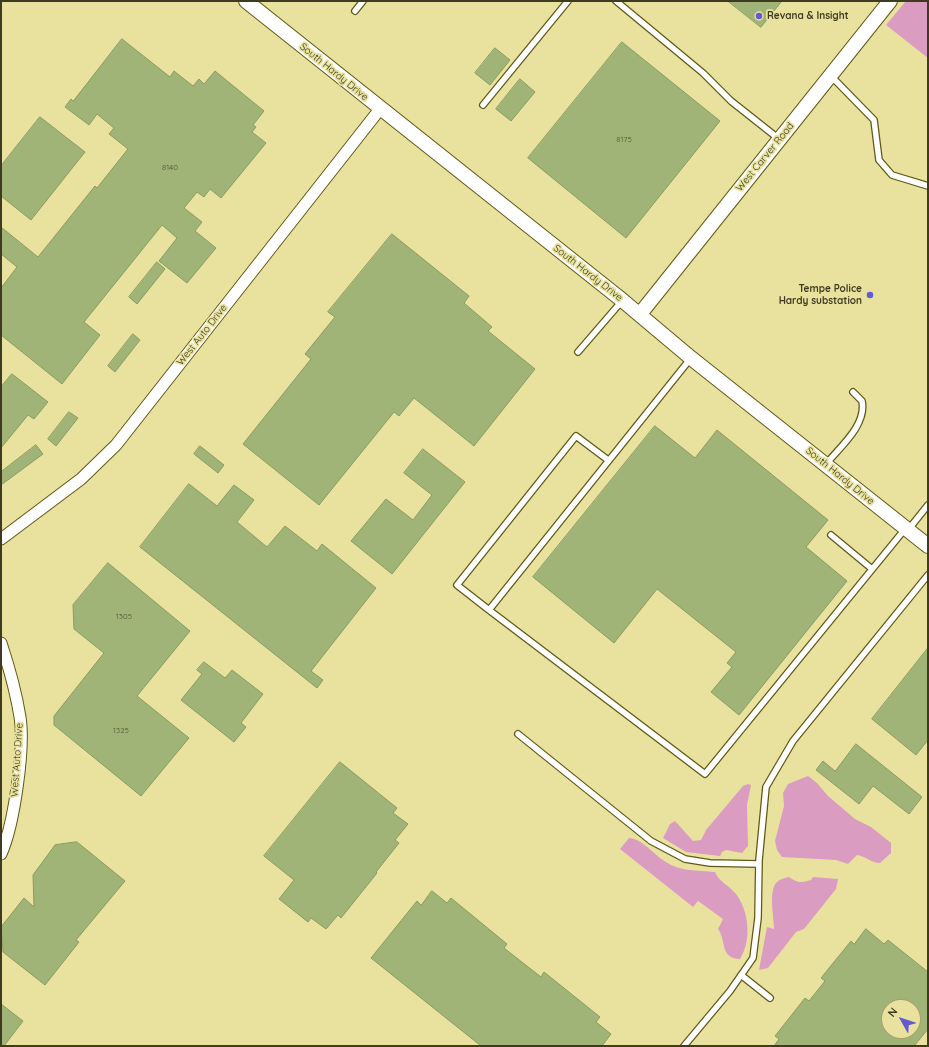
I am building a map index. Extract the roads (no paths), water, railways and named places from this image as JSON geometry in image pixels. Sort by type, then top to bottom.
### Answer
[{"type":"street","name":"South Hardy Drive","points":[[246,1],[380,109],[640,314],[691,358],[928,546]]},
{"type":"street","name":"West Carver Road","points":[[640,314],[890,1]]},
{"type":"street","name":"West Auto Drive","points":[[1,539],[81,479],[116,445],[380,109]]},
{"type":"street","name":"West Auto Drive","points":[[1,643],[11,673],[20,719],[20,756],[14,802],[1,854]]},
{"type":"lane","points":[[355,11],[363,1]]},
{"type":"lane","points":[[483,104],[568,1]]},
{"type":"lane","points":[[616,1],[703,73],[731,101],[779,139]]},
{"type":"lane","points":[[831,75],[874,120],[879,160],[892,176],[928,186]]},
{"type":"lane","points":[[578,352],[622,300]]},
{"type":"lane","points":[[489,610],[691,358]]},
{"type":"lane","points":[[825,465],[854,430],[861,418],[863,412],[862,401],[853,392]]},
{"type":"lane","points":[[608,460],[576,436],[457,584],[705,774],[872,569],[928,505]]},
{"type":"lane","points":[[831,535],[872,569]]},
{"type":"lane","points":[[684,1046],[742,974],[753,958],[758,918],[759,864],[766,787],[793,741],[928,575]]},
{"type":"lane","points":[[518,734],[651,841],[685,859],[710,863],[759,864]]},
{"type":"lane","points":[[742,974],[770,998]]},
{"type":"place","name":"Revana & Insight","points":[[759,16]]},
{"type":"place","name":"Tempe Police Hardy substation","points":[[870,295]]}]
